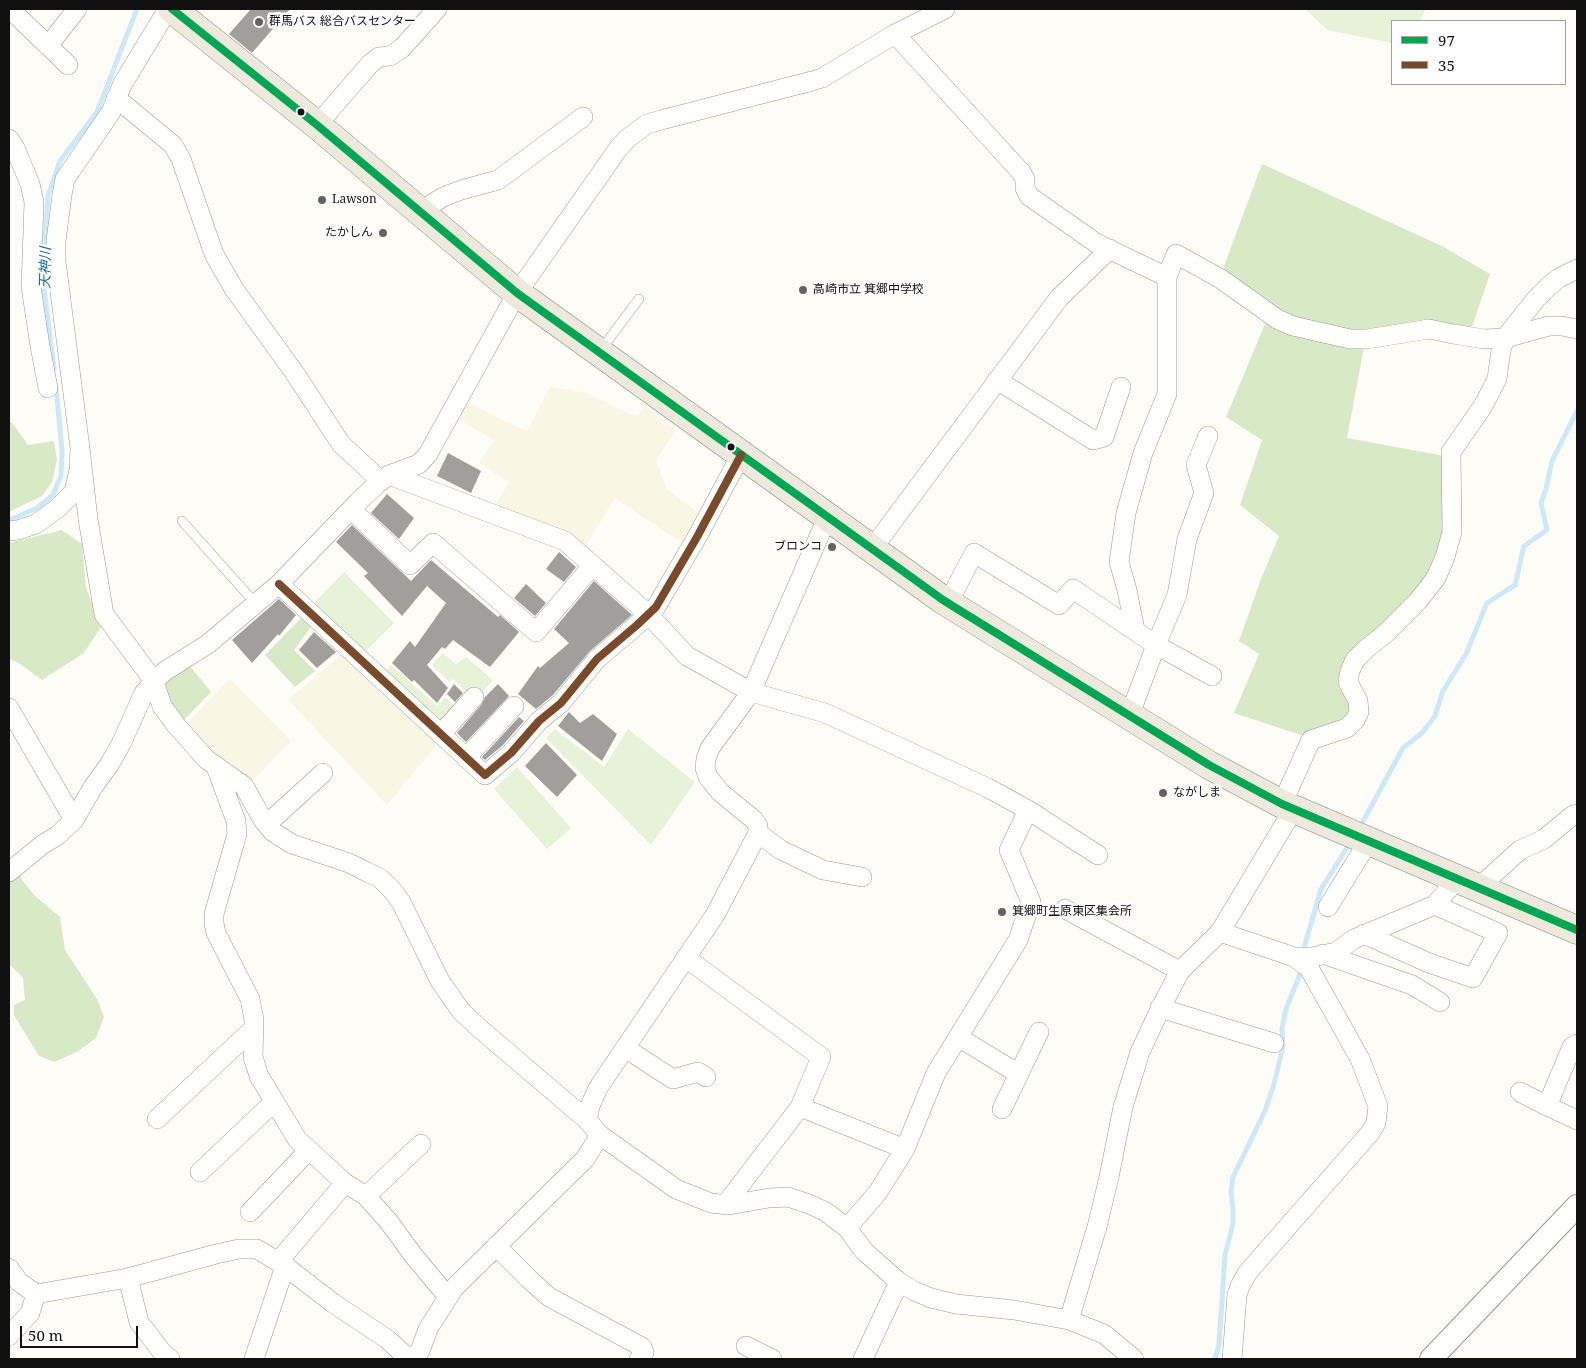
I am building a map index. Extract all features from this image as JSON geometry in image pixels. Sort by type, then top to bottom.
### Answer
[{"type":"main road","points":[[175,10],[517,293],[827,518],[948,603],[1130,714],[1209,765],[1288,807],[1577,930]]},
{"type":"street","points":[[10,9],[68,65]]},
{"type":"street","points":[[48,46],[77,9]]},
{"type":"street","points":[[317,126],[370,64],[380,58],[390,56],[402,48],[437,9]]},
{"type":"street","points":[[9,872],[42,845],[58,835],[74,820],[93,787],[109,765],[121,744],[144,693],[154,681],[165,671],[208,644],[279,584],[351,509],[385,478],[419,464],[428,454],[517,293],[618,149],[635,131],[647,124],[661,120],[822,78],[895,34],[945,9]]},
{"type":"street","points":[[48,388],[52,344],[56,241],[65,179],[111,112],[122,85],[175,10]]},
{"type":"street","points":[[895,34],[1021,172],[1025,178],[1025,188],[1029,196],[1096,243],[1167,277]]},
{"type":"street","points":[[116,98],[173,145],[181,159],[214,254],[234,289],[294,372],[341,444],[385,478],[564,541],[593,564],[648,614],[687,656],[752,692],[825,713],[988,788],[1028,810],[1098,855]]},
{"type":"street","points":[[420,212],[444,197],[461,190],[498,180],[583,117]]},
{"type":"street","points":[[9,139],[15,148],[30,184],[34,202],[31,287],[52,344],[80,448],[88,519],[104,614],[154,681],[162,706],[191,743],[216,767],[244,786],[273,832],[292,844],[349,863],[380,878],[401,902],[440,981],[461,1012],[587,1120],[600,1134],[676,1189],[711,1203],[725,1205],[788,1197],[809,1204],[826,1212],[847,1228],[864,1251],[899,1282],[931,1298],[1069,1320],[1104,1334],[1134,1359]]},
{"type":"street","points":[[872,549],[1059,298],[1110,249]]},
{"type":"street","points":[[1135,630],[1119,562],[1126,513],[1143,453],[1167,394],[1167,277],[1176,254],[1221,279],[1277,319],[1293,326],[1350,339],[1367,339],[1429,329],[1484,339],[1505,338],[1549,326],[1577,329]]},
{"type":"street","points":[[1069,1320],[1109,1177],[1123,1107],[1140,1052],[1160,1008],[1180,972],[1220,932],[1288,807],[1311,740],[1347,728],[1355,720],[1359,712],[1358,701],[1348,682],[1355,660],[1418,601],[1436,578],[1445,557],[1452,532],[1451,452],[1483,406],[1497,379],[1501,350],[1505,338],[1548,286],[1558,278],[1577,269]]},
{"type":"street","points":[[997,380],[1094,440],[1104,438],[1121,387]]},
{"type":"street","points":[[1130,714],[1177,595],[1187,539],[1204,493],[1196,465],[1208,436]]},
{"type":"street","points":[[9,531],[36,524],[58,508],[74,492],[79,470],[80,448]]},
{"type":"street","points":[[279,584],[485,775],[511,752],[538,721],[561,703],[597,659],[637,626],[656,607],[673,580],[741,455]]},
{"type":"street","points":[[351,509],[410,565],[433,543],[536,632],[593,564]]},
{"type":"street","points":[[587,1120],[590,1106],[598,1088],[715,915],[758,833],[758,826],[754,820],[720,792],[708,778],[705,768],[706,760],[710,748],[752,692],[827,518]]},
{"type":"street","points":[[948,603],[974,552],[1058,605],[1073,589],[1156,645],[1212,676]]},
{"type":"street","points":[[441,734],[474,697]]},
{"type":"street","points":[[466,758],[514,706]]},
{"type":"street","points":[[9,708],[74,820]]},
{"type":"street","points":[[216,767],[236,821],[237,834],[214,914],[214,923],[216,933],[250,999],[254,1028],[253,1057],[255,1067],[297,1139],[345,1183],[366,1196],[448,1297]]},
{"type":"street","points":[[267,824],[323,773]]},
{"type":"street","points":[[847,1228],[878,1192],[905,1149],[936,1073],[1018,940],[1031,902],[1010,850],[1028,810]]},
{"type":"street","points":[[1294,957],[1312,957],[1336,952],[1364,934],[1435,905],[1520,850],[1544,839],[1573,815],[1577,814]]},
{"type":"street","points":[[758,833],[781,850],[823,870],[862,877]]},
{"type":"street","points":[[1328,907],[1361,839]]},
{"type":"street","points":[[1364,934],[1429,963],[1474,978],[1498,933],[1435,905]]},
{"type":"street","points":[[1065,909],[1180,972]]},
{"type":"street","points":[[1220,932],[1294,957],[1310,968],[1360,1059],[1378,1106],[1376,1123],[1370,1133],[1248,1272],[1237,1295],[1232,1359]]},
{"type":"street","points":[[1323,954],[1412,985],[1440,1002]]},
{"type":"street","points":[[686,958],[821,1057],[800,1107],[725,1205]]},
{"type":"street","points":[[1160,1008],[1274,1043]]},
{"type":"street","points":[[157,1119],[254,1028]]},
{"type":"street","points":[[1002,1109],[1039,1032]]},
{"type":"street","points":[[958,1037],[1019,1074]]},
{"type":"street","points":[[1546,1106],[1572,1047],[1577,1044]]},
{"type":"street","points":[[625,1048],[673,1079],[698,1072],[706,1077]]},
{"type":"street","points":[[1520,1092],[1577,1120]]},
{"type":"street","points":[[200,1172],[274,1102]]},
{"type":"street","points":[[800,1107],[905,1149]]},
{"type":"street","points":[[9,1268],[19,1282],[36,1294],[128,1278],[239,1249],[257,1250],[285,1266],[333,1303],[387,1339],[411,1359],[420,1351],[428,1329],[454,1288],[585,1159],[600,1134]]},
{"type":"street","points":[[366,1196],[421,1144]]},
{"type":"street","points":[[250,1212],[309,1150]]},
{"type":"street","points":[[254,1359],[285,1266],[283,1256],[345,1183]]},
{"type":"street","points":[[1430,1359],[1577,1206]]},
{"type":"street","points":[[496,1246],[549,1297],[642,1347],[644,1352],[639,1359]]},
{"type":"street","points":[[128,1278],[139,1322],[162,1352],[170,1359]]},
{"type":"street","points":[[863,1359],[899,1282]]},
{"type":"street","points":[[9,1336],[30,1313],[36,1294]]},
{"type":"street","points":[[746,1346],[772,1359]]},
{"type":"lane","points":[[598,353],[639,299]]},
{"type":"lane","points":[[182,520],[256,604]]},
{"type":"shaded area","points":[[550,387],[587,393],[637,417],[645,407],[676,430],[656,460],[666,488],[702,516],[685,545],[615,498],[583,550],[493,509],[509,482],[479,463],[494,441],[454,416],[464,400],[527,431]]},
{"type":"shaded area","points":[[344,652],[438,743],[387,805],[288,700]]},
{"type":"shaded area","points":[[230,679],[291,741],[250,783],[208,752],[185,725]]},
{"type":"green space","points":[[1305,9],[1426,9],[1420,20],[1391,20],[1391,43],[1327,30]]},
{"type":"green space","points":[[1262,164],[1442,246],[1490,274],[1471,330],[1353,333],[1286,317],[1221,274]]},
{"type":"green space","points":[[1265,324],[1316,340],[1364,347],[1347,438],[1445,456],[1447,530],[1430,576],[1409,600],[1357,648],[1353,708],[1340,724],[1304,736],[1234,713],[1259,654],[1239,641],[1261,579],[1279,536],[1240,505],[1262,440],[1226,417]]},
{"type":"green space","points":[[9,421],[28,445],[54,441],[57,460],[52,482],[42,496],[9,512]]},
{"type":"green space","points":[[62,530],[82,544],[86,588],[101,627],[84,653],[42,680],[9,658],[9,543]]},
{"type":"green space","points":[[344,572],[394,623],[362,655],[311,606]]},
{"type":"green space","points":[[303,616],[313,624],[294,650],[315,671],[295,687],[265,655]]},
{"type":"green space","points":[[443,653],[456,664],[466,657],[493,680],[479,697],[469,694],[453,679],[449,682],[432,665]]},
{"type":"green space","points":[[391,665],[437,706],[446,697],[457,709],[440,730],[382,676]]},
{"type":"green space","points":[[190,666],[211,692],[183,721],[167,706],[162,685]]},
{"type":"green space","points":[[555,729],[604,767],[628,729],[695,782],[651,845],[546,738]]},
{"type":"green space","points":[[517,767],[571,828],[547,849],[494,789]]},
{"type":"green space","points":[[16,866],[22,880],[35,896],[60,917],[65,950],[97,999],[104,1017],[96,1038],[77,1052],[54,1062],[39,1056],[14,1015],[14,1005],[25,1000],[23,978],[9,964],[9,869]]},
{"type":"building","name":"群馬バス 総合バスセンター","points":[[251,9],[290,9],[252,53],[229,34]]},
{"type":"building","points":[[448,453],[481,471],[471,493],[437,476]]},
{"type":"building","points":[[387,494],[414,518],[399,539],[371,513]]},
{"type":"building","points":[[352,525],[411,581],[431,560],[498,617],[500,615],[519,632],[490,667],[453,640],[445,649],[442,647],[427,665],[448,688],[437,703],[414,680],[412,682],[392,663],[410,641],[415,647],[446,603],[427,586],[402,616],[364,576],[368,573],[336,542]]},
{"type":"building","points":[[559,552],[576,567],[564,582],[546,569]]},
{"type":"building","points":[[594,581],[632,615],[590,651],[553,695],[536,709],[518,694],[538,666],[540,668],[569,643],[554,629]]},
{"type":"building","points":[[526,584],[546,603],[535,616],[514,598]]},
{"type":"building","points":[[279,599],[296,615],[279,636],[278,634],[252,663],[232,640]]},
{"type":"building","points":[[314,632],[336,652],[317,668],[299,650]]},
{"type":"building","points":[[454,684],[463,693],[455,702],[447,694]]},
{"type":"building","points":[[498,684],[509,696],[466,742],[457,733],[482,704],[485,697]]},
{"type":"building","points":[[569,712],[580,723],[593,714],[617,734],[602,761],[558,726]]},
{"type":"building","points":[[519,717],[524,721],[503,745],[485,760],[482,757]]},
{"type":"building","points":[[546,743],[577,775],[557,797],[525,766]]},
{"type":"waterway","name":"天神川","points":[[54,369],[44,288],[48,196],[60,161],[97,112],[137,9]]},
{"type":"waterway","name":"天神川","points":[[9,519],[37,508],[53,495],[61,476],[62,450],[56,387]]},
{"type":"waterway","points":[[1360,827],[1403,748],[1422,733],[1435,716],[1443,691],[1466,654],[1487,603],[1515,585],[1524,546],[1547,530],[1541,503],[1552,461],[1577,411]]},
{"type":"waterway","points":[[1304,948],[1321,889],[1350,843]]},
{"type":"waterway","points":[[1215,1359],[1219,1345],[1225,1255],[1233,1224],[1231,1191],[1233,1177],[1265,1111],[1274,1084],[1283,1046],[1282,1028],[1286,1009],[1301,972]]},
{"type":"transit line","name":"97","points":[[172,9],[317,125],[517,293],[943,600],[1209,765],[1282,804],[1577,930]]},
{"type":"transit line","name":"35","points":[[279,584],[485,775],[511,753],[539,721],[561,703],[597,659],[656,607],[697,537],[741,455]]},
{"type":"place","name":"群馬バス 総合バスセンター","points":[[259,22]]},
{"type":"place","name":"Lawson","points":[[322,200]]},
{"type":"place","name":"たかしん","points":[[383,233]]},
{"type":"place","name":"高崎市立 箕郷中学校","points":[[803,290]]},
{"type":"place","name":"ブロンコ","points":[[832,547]]},
{"type":"place","name":"ながしま","points":[[1163,793]]},
{"type":"place","name":"箕郷町生原東区集会所","points":[[1002,912]]}]
